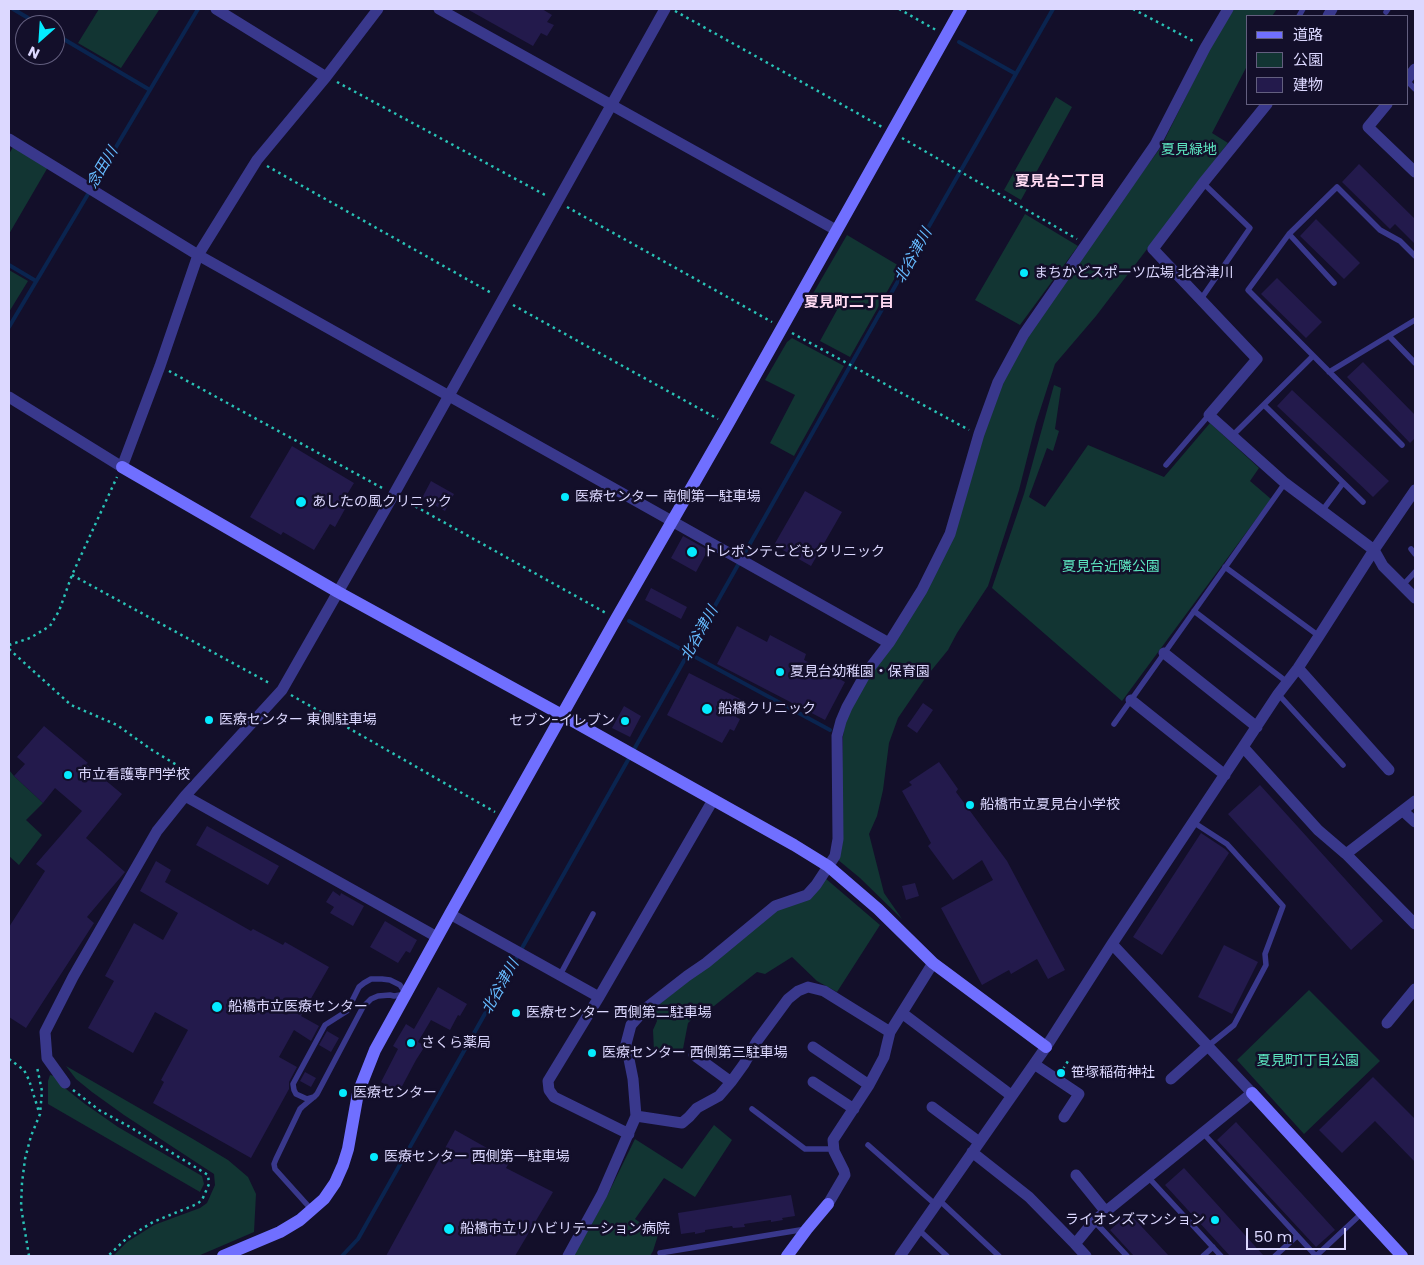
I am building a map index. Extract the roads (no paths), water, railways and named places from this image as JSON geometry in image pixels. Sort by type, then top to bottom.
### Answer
[{"type":"street","points":[[216,9],[326,77]]},
{"type":"street","points":[[122,467],[160,366],[198,255],[257,160],[326,77],[378,9]]},
{"type":"street","points":[[439,9],[836,230]]},
{"type":"street","points":[[65,1083],[47,1058],[44,1032],[72,977],[156,831],[200,779],[282,690],[394,494],[665,9]]},
{"type":"street","points":[[223,1256],[280,1232],[300,1220],[324,1199],[335,1182],[343,1165],[350,1142],[358,1093],[375,1050],[960,9]]},
{"type":"street","points":[[568,1256],[602,1194],[636,1116],[633,1079],[626,1044],[631,1025],[646,1008],[706,963],[775,906],[807,894],[816,885],[835,856],[838,839],[838,736],[841,721],[866,673],[889,642],[922,590],[950,534],[979,434],[998,382],[1024,334],[1155,144],[1205,48],[1228,9]]},
{"type":"street","points":[[1266,105],[1153,249],[1256,359],[1209,415],[1285,483],[1374,550],[1383,566],[1415,598]]},
{"type":"street","points":[[1386,105],[1368,127],[1415,172]]},
{"type":"street","points":[[9,139],[198,255],[889,642]]},
{"type":"street","points":[[9,397],[122,467],[338,592],[794,845],[828,866],[878,909],[933,963],[1046,1047]]},
{"type":"street","points":[[900,1256],[1046,1047],[1112,944],[1415,490]]},
{"type":"street","points":[[1164,653],[1257,727]]},
{"type":"street","points":[[1298,668],[1389,770]]},
{"type":"street","points":[[1131,700],[1225,775]]},
{"type":"street","points":[[1243,747],[1318,830],[1346,854],[1415,924]]},
{"type":"street","points":[[185,796],[437,937]]},
{"type":"street","points":[[629,1134],[554,1097],[549,1090],[548,1081],[713,800]]},
{"type":"street","points":[[1346,854],[1415,801]]},
{"type":"street","points":[[1403,811],[1415,822]]},
{"type":"street","points":[[450,914],[599,997]]},
{"type":"street","points":[[1112,944],[1402,1256]]},
{"type":"street","points":[[789,1256],[807,1229],[828,1204],[845,1175],[834,1149],[833,1140],[869,1085],[884,1056],[890,1032],[933,963]]},
{"type":"street","points":[[636,1116],[682,1123],[697,1108],[719,1096],[744,1064],[757,1041],[788,999],[798,991],[808,987],[824,991],[890,1032]]},
{"type":"street","points":[[1387,1022],[1415,990]]},
{"type":"street","points":[[902,1013],[1012,1096]]},
{"type":"street","points":[[1171,1080],[1208,1046]]},
{"type":"street","points":[[813,1047],[869,1085]]},
{"type":"street","points":[[694,1055],[731,1082]]},
{"type":"street","points":[[1034,1064],[1079,1094],[1064,1118]]},
{"type":"street","points":[[813,1082],[854,1109]]},
{"type":"street","points":[[1075,1244],[1094,1221],[1252,1093]]},
{"type":"street","points":[[932,1107],[979,1142]]},
{"type":"street","points":[[972,1152],[1029,1197],[1086,1256]]},
{"type":"street","points":[[1076,1175],[1106,1212]]},
{"type":"lane","points":[[1201,299],[1250,228],[1203,183]]},
{"type":"lane","points":[[1402,445],[1248,290],[1289,234],[1337,187],[1380,230],[1400,241],[1415,256]]},
{"type":"lane","points":[[1289,234],[1334,283]]},
{"type":"lane","points":[[1329,372],[1415,320]]},
{"type":"lane","points":[[1389,336],[1415,363]]},
{"type":"lane","points":[[1232,436],[1313,356]]},
{"type":"lane","points":[[1264,405],[1363,502]]},
{"type":"lane","points":[[1166,465],[1209,415]]},
{"type":"lane","points":[[1114,724],[1285,483]]},
{"type":"lane","points":[[1322,511],[1343,483]]},
{"type":"lane","points":[[1225,567],[1319,636]]},
{"type":"lane","points":[[1403,585],[1415,572]]},
{"type":"lane","points":[[1194,611],[1286,682]]},
{"type":"lane","points":[[1278,694],[1343,765]]},
{"type":"lane","points":[[1194,822],[1227,844],[1283,906],[1265,954],[1266,965],[1234,1025],[1208,1046]]},
{"type":"lane","points":[[560,975],[593,914]]},
{"type":"lane","points":[[312,1210],[278,1172],[274,1164],[300,1109],[314,1098],[317,1094],[363,1007],[371,999],[378,996],[406,994],[400,985],[390,980],[382,979],[364,983],[359,987],[346,1011],[325,1025],[294,1084],[296,1094],[307,1099],[314,1098]]},
{"type":"lane","points":[[752,1109],[805,1149],[834,1149]]},
{"type":"lane","points":[[1203,1133],[1316,1256],[1362,1213]]},
{"type":"lane","points":[[868,1145],[938,1202],[999,1256]]},
{"type":"lane","points":[[1148,1177],[1221,1256]]},
{"type":"lane","points":[[1094,1221],[1127,1256]]},
{"type":"lane","points":[[660,1253],[807,1229]]},
{"type":"lane","points":[[919,1230],[947,1256]]},
{"type":"lane","points":[[1275,1256],[1297,1236]]},
{"type":"lane","points":[[1203,1256],[1213,1247]]},
{"type":"waterway","points":[[13,9],[23,15]]},
{"type":"waterway","name":"念田川","points":[[9,327],[198,9]]},
{"type":"waterway","name":"北谷津川","points":[[342,1256],[358,1239],[1053,9]]},
{"type":"waterway","points":[[65,40],[150,90]]},
{"type":"waterway","points":[[959,42],[1016,74]]},
{"type":"waterway","points":[[9,265],[36,281]]},
{"type":"waterway","points":[[629,621],[830,730]]},
{"type":"place","name":"まちかどスポーツ広場 北谷津川","points":[[1024,273]]},
{"type":"place","name":"医療センター 南側第一駐車場","points":[[565,497]]},
{"type":"place","name":"あしたの風クリニック","points":[[301,502]]},
{"type":"place","name":"トレポンテこどもクリニック","points":[[692,552]]},
{"type":"place","name":"夏見台幼稚園・保育園","points":[[780,672]]},
{"type":"place","name":"船橋クリニック","points":[[707,709]]},
{"type":"place","name":"医療センター 東側駐車場","points":[[209,720]]},
{"type":"place","name":"セブン-イレブン","points":[[625,721]]},
{"type":"place","name":"市立看護専門学校","points":[[68,775]]},
{"type":"place","name":"船橋市立夏見台小学校","points":[[970,805]]},
{"type":"place","name":"船橋市立医療センター","points":[[217,1007]]},
{"type":"place","name":"医療センター 西側第二駐車場","points":[[516,1013]]},
{"type":"place","name":"さくら薬局","points":[[411,1043]]},
{"type":"place","name":"医療センター 西側第三駐車場","points":[[592,1053]]},
{"type":"place","name":"笹塚稲荷神社","points":[[1061,1073]]},
{"type":"place","name":"医療センター","points":[[343,1093]]},
{"type":"place","name":"医療センター 西側第一駐車場","points":[[374,1157]]},
{"type":"place","name":"ライオンズマンション","points":[[1215,1220]]},
{"type":"place","name":"船橋市立リハビリテーション病院","points":[[449,1229]]},
{"type":"district","name":"夏見台二丁目","points":[[1060,182]]},
{"type":"district","name":"夏見町二丁目","points":[[849,303]]},
{"type":"park label","name":"夏見緑地","points":[[1189,150]]},
{"type":"park label","name":"夏見台近隣公園","points":[[1111,567]]},
{"type":"park label","name":"夏見町1丁目公園","points":[[1308,1061]]}]
